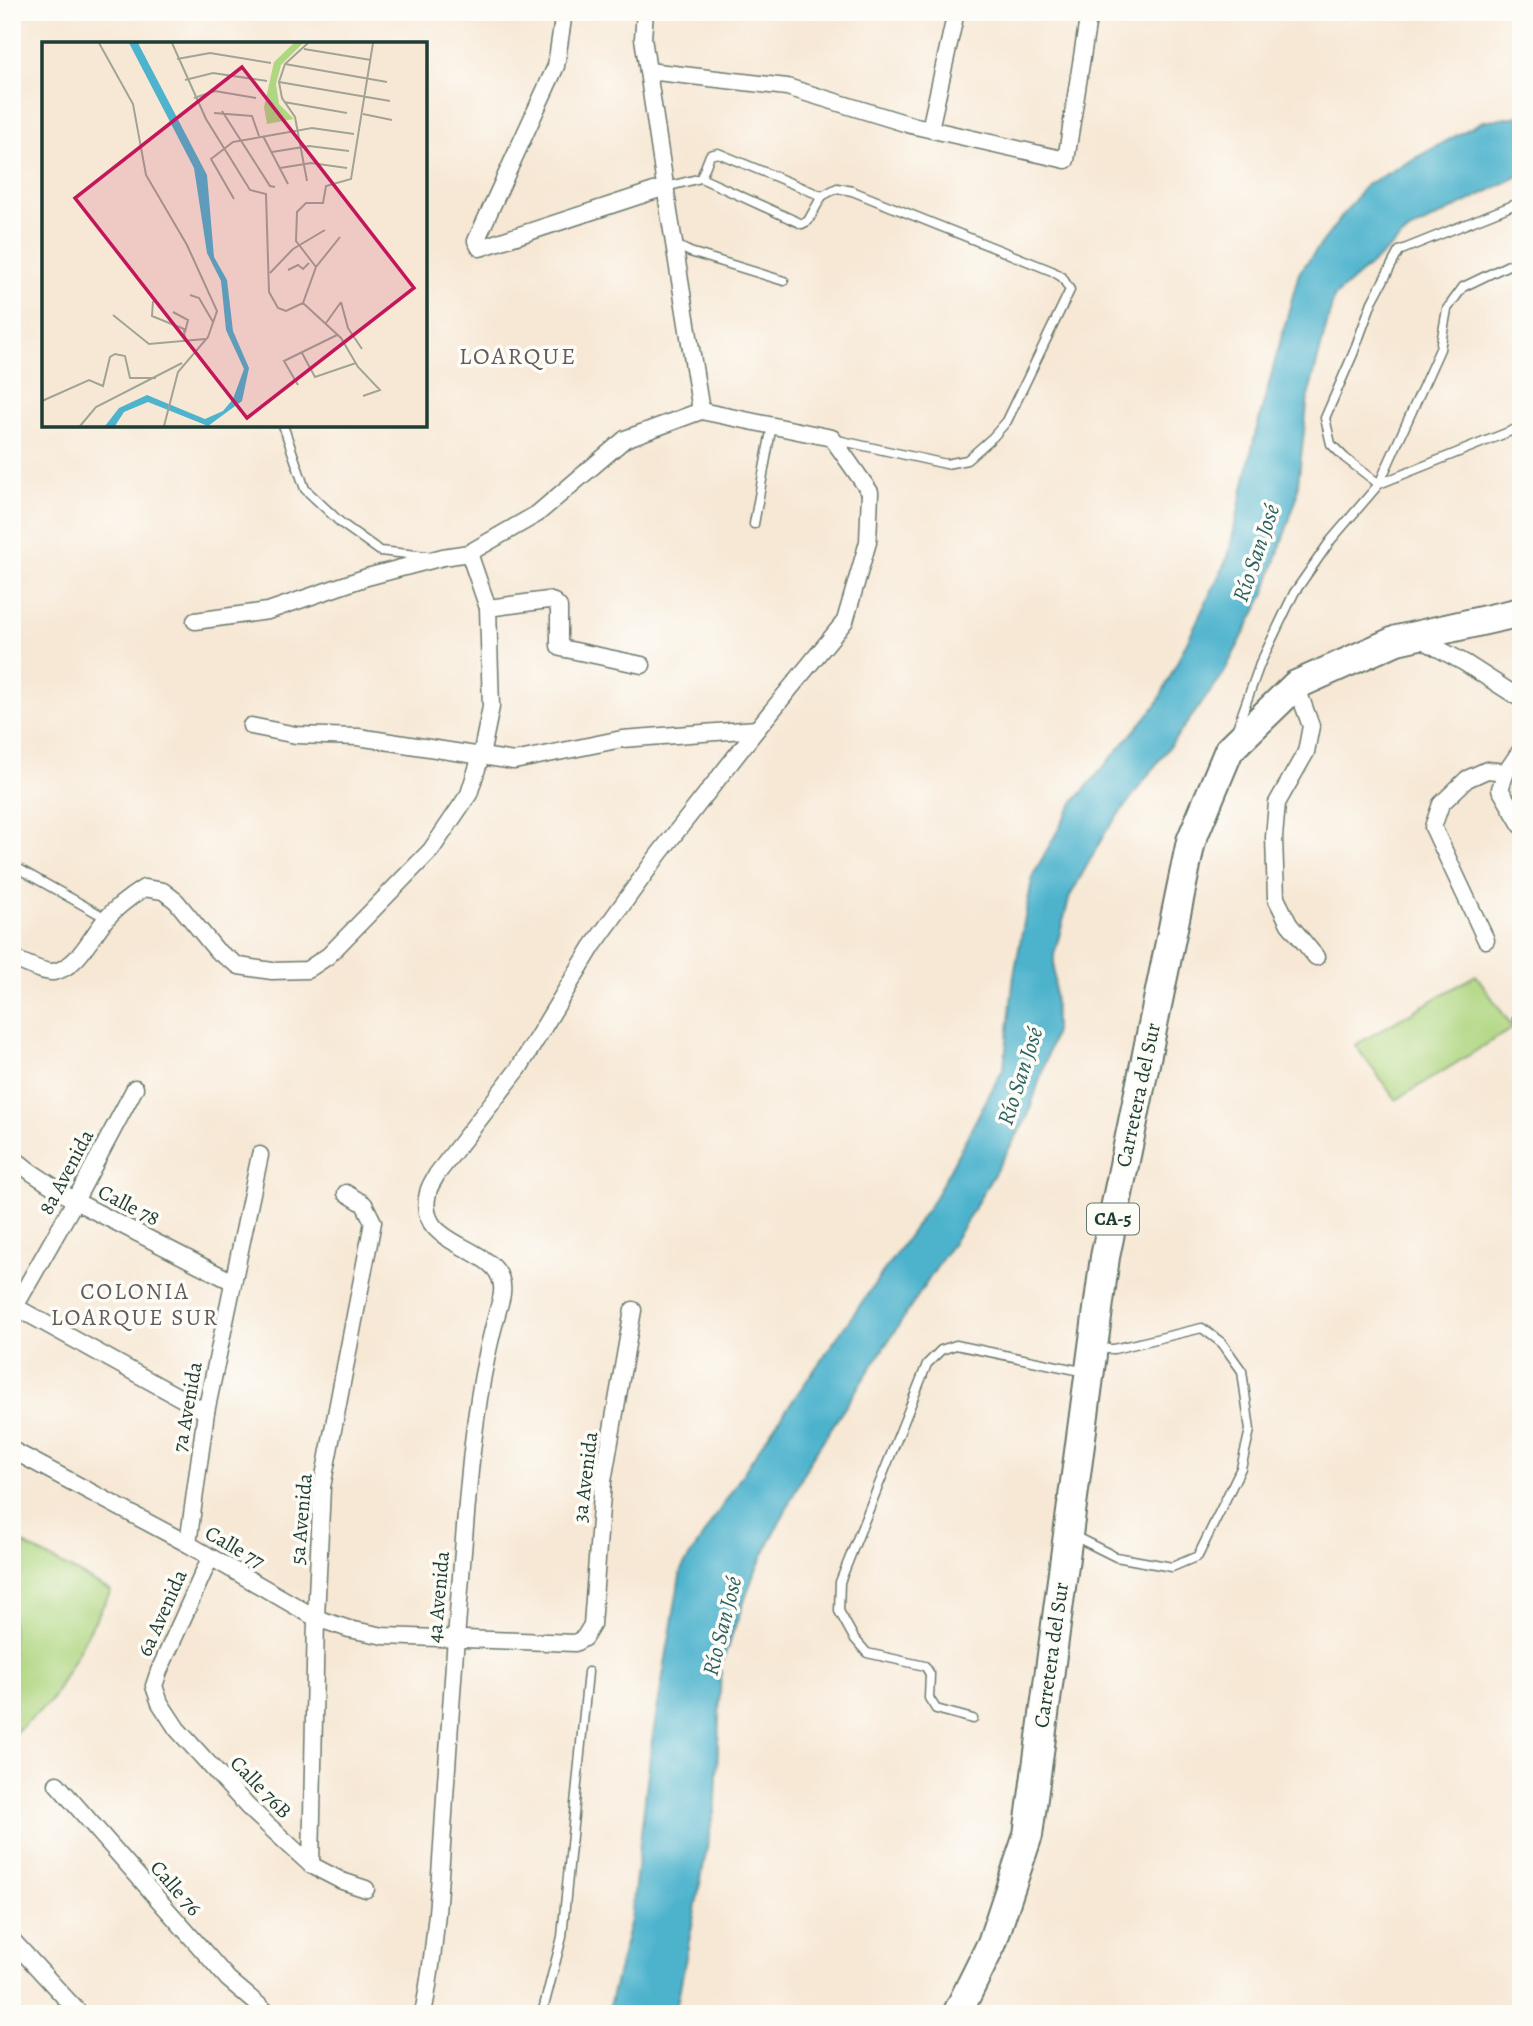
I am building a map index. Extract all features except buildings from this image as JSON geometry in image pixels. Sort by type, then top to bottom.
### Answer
[{"type":"highway","name":"Carretera del Sur","points":[[957,2014],[992,1943],[1028,1835],[1105,1257],[1191,841],[1229,750],[1296,685],[1397,640],[1521,612]]},
{"type":"street","points":[[564,12],[556,66],[476,241],[477,245],[480,248],[666,187]]},
{"type":"street","points":[[645,12],[643,38],[701,411]]},
{"type":"street","points":[[930,129],[956,12]]},
{"type":"street","points":[[648,71],[787,87],[930,129],[1066,160],[1088,12]]},
{"type":"street","points":[[195,621],[268,611],[367,577],[469,553],[537,514],[625,439],[701,411],[832,438],[870,492],[868,542],[845,621],[757,729],[622,739],[514,761],[358,737],[296,735],[251,726]]},
{"type":"street","points":[[12,958],[51,972],[66,968],[80,954],[106,918],[144,888],[163,891],[176,901],[217,951],[239,966],[272,971],[307,970],[328,956],[431,850],[469,794],[481,756],[491,707],[488,608],[469,553]]},
{"type":"street","points":[[488,608],[548,600],[554,602],[559,607],[561,649],[642,665]]},
{"type":"street","points":[[1415,636],[1465,663],[1521,699]]},
{"type":"street","points":[[1296,685],[1311,726],[1306,752],[1277,803],[1274,837],[1276,898],[1289,924],[1316,957]]},
{"type":"street","name":"4a Avenida","points":[[423,2014],[430,1981],[439,1891],[470,1463],[486,1357],[502,1292],[500,1277],[490,1262],[439,1233],[430,1221],[426,1206],[428,1192],[437,1174],[519,1068],[592,947],[651,864],[757,729]]},
{"type":"street","points":[[1521,750],[1506,772],[1500,789],[1521,825]]},
{"type":"street","points":[[1486,940],[1433,827],[1441,804],[1467,779],[1488,770],[1506,772]]},
{"type":"street","name":"8a Avenida","points":[[13,1308],[75,1201],[135,1087]]},
{"type":"street","name":"7a Avenida","points":[[188,1544],[206,1412],[260,1155]]},
{"type":"street","name":"Calle 78","points":[[12,1157],[75,1201],[233,1282]]},
{"type":"street","name":"5a Avenida","points":[[311,1865],[316,1618],[323,1487],[373,1222],[364,1204],[346,1194]]},
{"type":"street","points":[[13,1308],[206,1412]]},
{"type":"street","name":"3a Avenida","points":[[575,1643],[584,1638],[592,1625],[603,1481],[633,1310]]},
{"type":"street","name":"Calle 77","points":[[12,1450],[188,1544],[316,1618],[349,1629],[384,1636],[575,1643]]},
{"type":"street","name":"6a Avenida","points":[[155,1686],[159,1671],[210,1558]]},
{"type":"street","name":"Calle 76B","points":[[155,1686],[160,1703],[177,1729],[248,1807],[311,1865],[342,1881],[366,1889]]},
{"type":"street","name":"Calle 76","points":[[57,1784],[228,1979],[269,2014]]},
{"type":"street","points":[[12,1940],[80,2014]]},
{"type":"lane","points":[[701,178],[710,155],[718,153],[822,196]]},
{"type":"lane","points":[[666,187],[701,178],[802,225],[808,221],[822,196],[837,188],[852,191],[1062,277],[1070,290],[1007,421],[967,460],[946,464],[832,438]]},
{"type":"lane","points":[[1380,484],[1331,444],[1325,418],[1372,302],[1399,251],[1521,202]]},
{"type":"lane","points":[[674,244],[690,252],[784,281]]},
{"type":"lane","points":[[1229,750],[1260,664],[1294,593],[1331,540],[1380,484],[1440,349],[1447,309],[1463,287],[1521,259]]},
{"type":"lane","points":[[754,524],[772,425]]},
{"type":"lane","points":[[1380,484],[1521,426]]},
{"type":"lane","points":[[284,427],[305,489],[341,523],[380,551],[443,557]]},
{"type":"lane","points":[[12,865],[106,918]]},
{"type":"lane","points":[[973,1719],[936,1709],[929,1698],[930,1674],[925,1666],[867,1653],[854,1638],[839,1611],[840,1582],[927,1364],[941,1350],[956,1345],[1091,1361],[1114,1349],[1202,1328],[1222,1343],[1242,1371],[1250,1430],[1241,1468],[1198,1556],[1172,1567],[1148,1563],[1116,1557],[1068,1533]]},
{"type":"lane","points":[[542,2014],[562,1937],[588,1672]]},
{"type":"green space","points":[[1476,975],[1513,1028],[1396,1100],[1355,1045]]},
{"type":"green space","points":[[12,1538],[111,1591],[51,1701],[12,1735]]},
{"type":"water","name":"Río San José","points":[[1521,116],[1521,175],[1409,231],[1334,297],[1308,397],[1296,500],[1264,595],[1222,676],[1105,833],[1070,896],[1054,955],[1055,1032],[1027,1118],[961,1230],[811,1459],[754,1574],[721,1665],[716,1801],[675,2014],[607,2014],[631,1920],[651,1747],[681,1570],[760,1447],[933,1201],[1004,1067],[1014,975],[1033,875],[1073,803],[1157,704],[1228,557],[1255,435],[1299,273],[1366,185],[1483,121]]},
{"type":"district","name":"LOARQUE","points":[[518,356]]},
{"type":"district","name":"COLONIA LOARQUE SUR","points":[[135,1304]]}]
